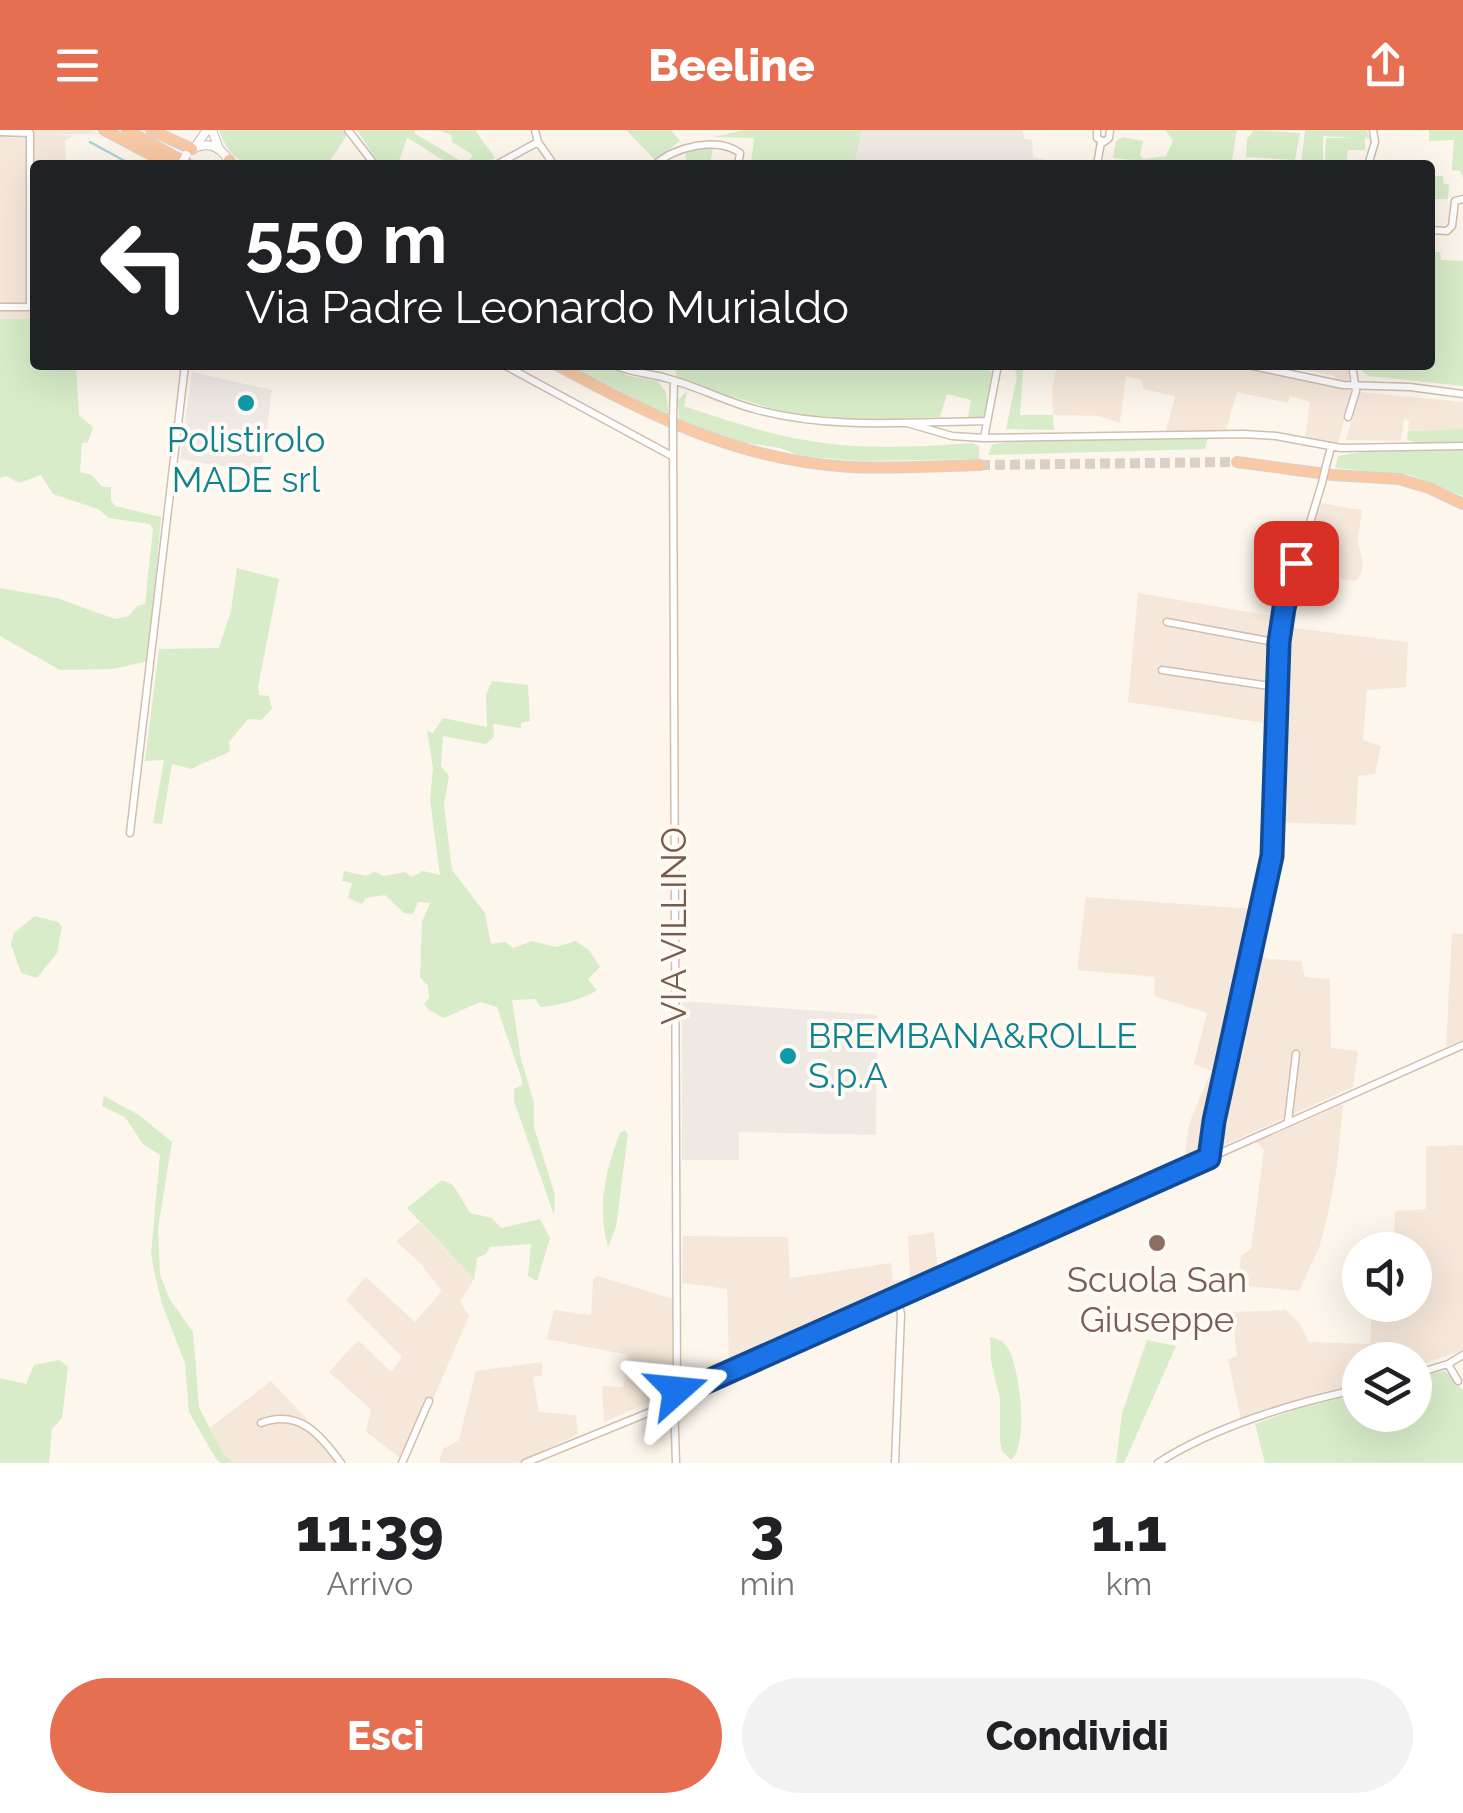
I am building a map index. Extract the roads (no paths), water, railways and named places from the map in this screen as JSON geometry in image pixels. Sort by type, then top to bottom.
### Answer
[{"type":"highway","points":[[104,130],[161,160]]},
{"type":"highway","points":[[128,130],[181,160]]},
{"type":"highway","points":[[151,130],[192,149]]},
{"type":"highway","points":[[566,370],[664,422],[709,440],[765,455],[848,466],[980,465]]},
{"type":"highway","points":[[1237,462],[1338,476],[1399,479],[1463,504]]},
{"type":"street","points":[[184,160],[209,130],[228,160]]},
{"type":"street","points":[[348,130],[371,160]]},
{"type":"street","points":[[536,130],[538,142],[551,160]]},
{"type":"street","points":[[1096,130],[1101,141]]},
{"type":"street","points":[[1101,141],[1110,138],[1110,130]]},
{"type":"street","points":[[1370,160],[1376,142],[1373,130]]},
{"type":"street","points":[[0,132],[30,134],[30,307],[0,307]]},
{"type":"street","points":[[1099,160],[1101,141]]},
{"type":"street","points":[[505,160],[538,142]]},
{"type":"street","points":[[192,149],[210,145],[220,149]]},
{"type":"street","points":[[661,160],[672,151],[715,146],[735,148],[740,153],[739,160]]},
{"type":"street","points":[[1435,230],[1447,231],[1452,226],[1454,202],[1463,199]]},
{"type":"street","points":[[130,833],[184,370]]},
{"type":"street","points":[[513,370],[672,456]]},
{"type":"street","points":[[624,370],[670,379],[755,409],[788,416],[833,422],[986,421]]},
{"type":"street","name":"VIA VILLINO","points":[[669,370],[676,1463]]},
{"type":"street","points":[[984,438],[997,370]]},
{"type":"street","points":[[1273,370],[1354,386],[1463,394]]},
{"type":"street","points":[[1348,417],[1354,386],[1352,370]]},
{"type":"street","points":[[908,423],[952,436],[984,438],[1264,435],[1331,447],[1463,446]]},
{"type":"street","points":[[1209,1158],[1272,856],[1276,687],[1284,608],[1331,447]]},
{"type":"street","points":[[1167,622],[1279,642]]},
{"type":"street","points":[[1162,670],[1276,687]]},
{"type":"street","points":[[525,1463],[660,1408],[675,1397],[897,1297],[1462,1048]]},
{"type":"street","points":[[1288,1122],[1296,1054]]},
{"type":"street","points":[[895,1463],[900,1314],[897,1297]]},
{"type":"street","points":[[1432,1369],[1463,1355]]},
{"type":"street","points":[[1448,1364],[1458,1380]]},
{"type":"street","points":[[1158,1463],[1176,1451],[1287,1408],[1342,1394]]},
{"type":"street","points":[[402,1463],[429,1401]]},
{"type":"street","points":[[261,1423],[276,1418],[306,1426],[324,1440],[340,1463]]},
{"type":"waterway","points":[[90,142],[123,160]]},
{"type":"tunnel","points":[[980,465],[1237,462]]},
{"type":"place","name":"Polistirolo MADE srl","points":[[246,403]]},
{"type":"place","name":"BREMBANA&ROLLE S.p.A","points":[[788,1056]]},
{"type":"place","name":"Scuola San Giuseppe","points":[[1157,1243]]}]
